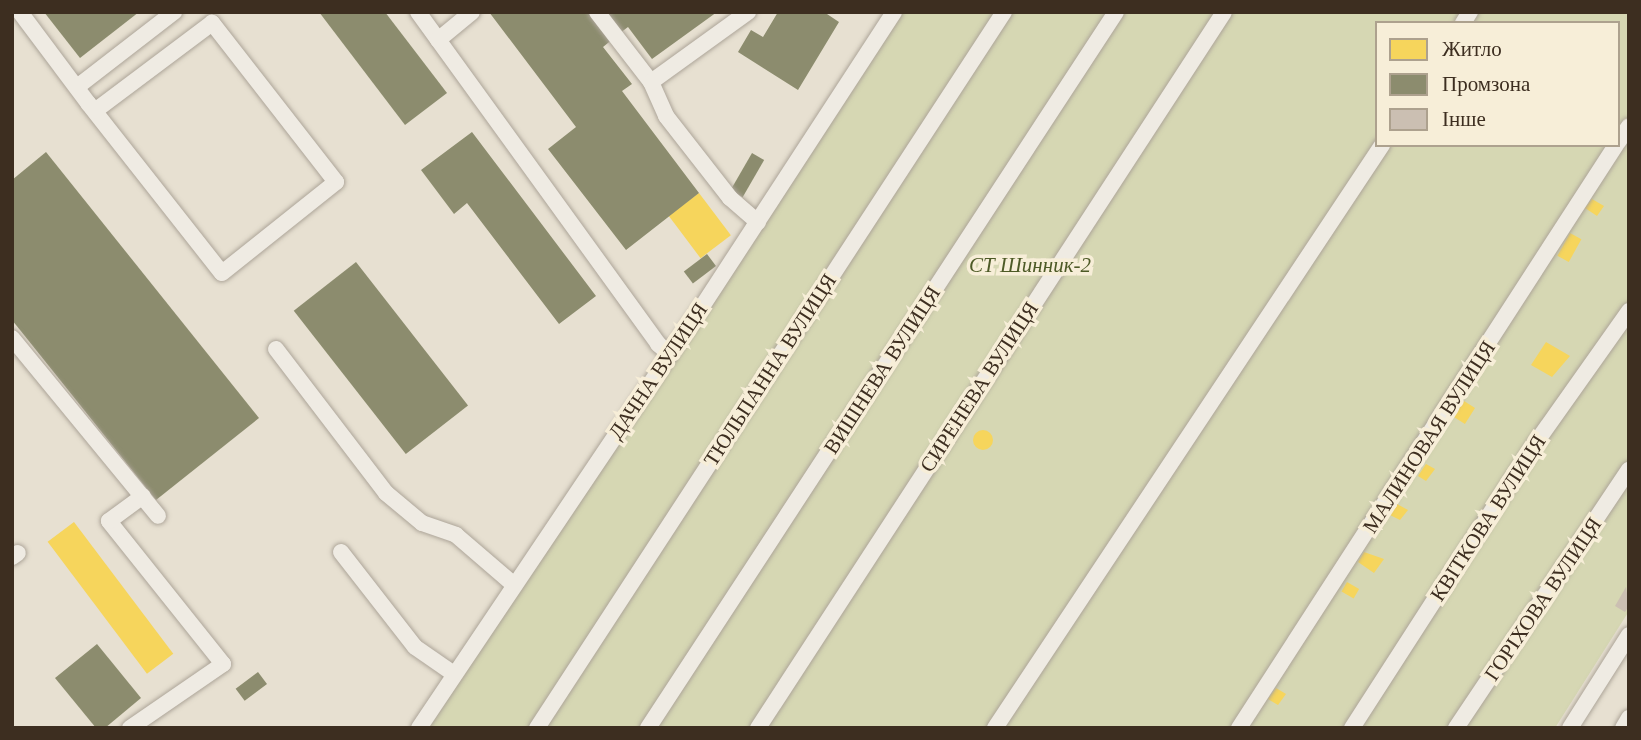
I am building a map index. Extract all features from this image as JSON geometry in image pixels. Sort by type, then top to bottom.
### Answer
[{"type":"street","points":[[20,12],[95,111],[222,273],[337,183],[212,23],[95,111]]},
{"type":"street","points":[[77,87],[174,12]]},
{"type":"street","points":[[418,12],[657,344],[670,354]]},
{"type":"street","points":[[597,12],[651,82],[666,116],[730,198],[758,222]]},
{"type":"street","points":[[651,82],[748,12]]},
{"type":"street","name":"ТЮЛЬПАННА ВУЛИЦЯ","points":[[537,728],[1004,12]]},
{"type":"street","name":"ВИШНЕВА ВУЛИЦЯ","points":[[648,728],[1116,12]]},
{"type":"street","name":"СИРЕНЕВА ВУЛИЦЯ","points":[[758,728],[1224,12]]},
{"type":"street","points":[[438,40],[465,15]]},
{"type":"street","name":"ДАЧНА ВУЛИЦЯ","points":[[419,728],[758,222],[889,17]]},
{"type":"street","points":[[995,728],[1381,147]]},
{"type":"street","name":"МАЛИНОВАЯ ВУЛИЦЯ","points":[[1239,728],[1615,147]]},
{"type":"street","name":"КВІТКОВА ВУЛИЦЯ","points":[[1352,728],[1535,444],[1629,311]]},
{"type":"street","points":[[12,338],[158,516]]},
{"type":"street","points":[[276,349],[386,493],[422,523],[456,535],[513,584]]},
{"type":"street","name":"ГОРІХОВА ВУЛИЦЯ","points":[[1456,728],[1629,470]]},
{"type":"street","points":[[130,728],[223,664],[109,521],[143,496]]},
{"type":"street","points":[[341,551],[415,647],[454,674]]},
{"type":"street","points":[[1570,728],[1629,635]]},
{"type":"street","points":[[1623,728],[1629,718]]},
{"type":"green space","name":"СТ Шинник-2","points":[[898,12],[1629,12],[1629,611],[1555,728],[429,728]]},
{"type":"building: Житло","points":[[699,193],[731,235],[701,258],[669,216]]},
{"type":"building: Житло","points":[[1592,199],[1604,206],[1597,216],[1585,208]]},
{"type":"building: Житло","points":[[1570,233],[1581,239],[1569,262],[1557,256]]},
{"type":"building: Житло","points":[[1546,342],[1570,356],[1552,377],[1531,365]]},
{"type":"building: Житло","points":[[1464,401],[1475,408],[1465,424],[1454,417]]},
{"type":"building: Житло","points":[[983,430],[990,433],[993,440],[990,447],[983,450],[976,447],[973,440],[976,433]]},
{"type":"building: Житло","points":[[1426,464],[1435,469],[1426,481],[1418,476]]},
{"type":"building: Житло","points":[[1397,504],[1408,510],[1400,520],[1390,515]]},
{"type":"building: Житло","points":[[74,522],[173,654],[147,674],[48,542]]},
{"type":"building: Житло","points":[[1364,552],[1384,559],[1374,573],[1358,562]]},
{"type":"building: Житло","points":[[1347,582],[1359,589],[1354,599],[1342,592]]},
{"type":"building: Житло","points":[[1276,688],[1286,694],[1278,705],[1268,699]]},
{"type":"building: Промзона","points":[[44,12],[139,12],[80,58]]},
{"type":"building: Промзона","points":[[319,12],[385,12],[447,93],[405,125]]},
{"type":"building: Промзона","points":[[489,12],[594,12],[614,38],[603,47],[632,84],[622,91],[699,193],[626,250],[548,149],[576,127]]},
{"type":"building: Промзона","points":[[605,12],[717,12],[652,59],[628,27],[620,33]]},
{"type":"building: Промзона","points":[[778,12],[824,12],[839,22],[798,90],[738,52],[751,30],[763,37]]},
{"type":"building: Промзона","points":[[472,132],[596,296],[559,324],[467,203],[454,214],[421,170]]},
{"type":"building: Промзона","points":[[46,152],[259,418],[156,500],[12,320],[12,180]]},
{"type":"building: Промзона","points":[[752,153],[764,160],[743,197],[730,190]]},
{"type":"building: Промзона","points":[[707,254],[716,266],[693,283],[684,271]]},
{"type":"building: Промзона","points":[[356,262],[468,405],[406,454],[294,311]]},
{"type":"building: Промзона","points":[[97,644],[141,698],[105,728],[96,728],[55,678]]},
{"type":"building: Промзона","points":[[258,672],[267,684],[245,701],[236,689]]},
{"type":"building: Інше","points":[[1626,587],[1629,606],[1625,612],[1615,606]]}]
